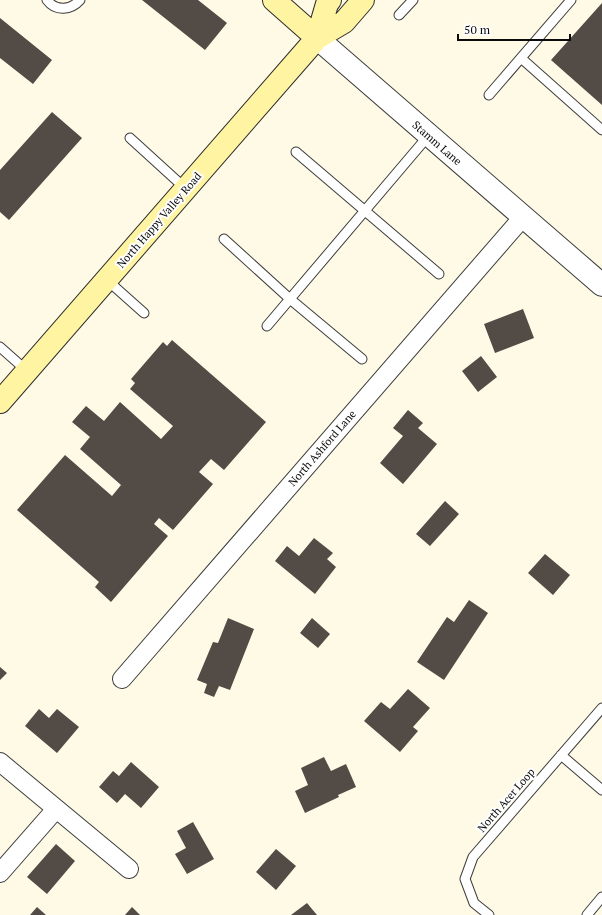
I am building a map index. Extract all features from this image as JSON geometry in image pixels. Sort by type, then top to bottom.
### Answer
[{"type":"main road","name":"Stamm Lane","points":[[274,0],[317,38]]},
{"type":"main road","name":"North Happy Valley Road","points":[[317,38],[327,4],[330,0]]},
{"type":"main road","name":"North Happy Valley Road","points":[[0,402],[317,38],[344,22],[363,0]]},
{"type":"street","name":"Stamm Lane","points":[[317,38],[602,285]]},
{"type":"street","name":"North Ashford Lane","points":[[122,679],[523,217]]},
{"type":"street","points":[[0,762],[129,869]]},
{"type":"street","points":[[0,873],[56,809]]},
{"type":"lane","points":[[46,0],[55,7],[62,8],[76,5],[80,0]]},
{"type":"lane","points":[[399,15],[413,0]]},
{"type":"lane","points":[[489,95],[572,0]]},
{"type":"lane","points":[[521,58],[602,130]]},
{"type":"lane","points":[[267,326],[429,135]]},
{"type":"lane","points":[[130,138],[186,189]]},
{"type":"lane","points":[[296,152],[439,274]]},
{"type":"lane","points":[[224,239],[290,299],[362,359]]},
{"type":"lane","points":[[107,280],[144,313]]},
{"type":"lane","points":[[0,347],[27,371]]},
{"type":"lane","name":"North Acer Loop","points":[[489,915],[474,903],[465,879],[473,857],[602,708]]},
{"type":"lane","points":[[561,755],[602,790]]},
{"type":"lane","points":[[587,915],[602,897]]},
{"type":"building","points":[[142,0],[198,0],[227,23],[205,50]]},
{"type":"building","points":[[602,3],[602,105],[551,60]]},
{"type":"building","points":[[0,18],[52,60],[33,84],[0,58]]},
{"type":"building","points":[[52,112],[82,138],[9,220],[0,212],[0,170]]},
{"type":"building","points":[[523,309],[534,338],[495,353],[484,324]]},
{"type":"building","points":[[172,340],[266,422],[224,470],[211,459],[199,472],[213,484],[173,530],[159,518],[154,524],[168,536],[111,602],[95,587],[99,582],[17,510],[65,455],[112,496],[121,485],[80,449],[90,437],[72,422],[86,406],[104,421],[120,402],[161,439],[173,426],[130,389],[135,383],[131,379],[163,342],[167,346]]},
{"type":"building","points":[[481,356],[497,377],[478,392],[462,371]]},
{"type":"building","points":[[408,410],[423,423],[418,428],[437,444],[403,484],[380,463],[403,436],[393,428]]},
{"type":"building","points":[[445,501],[459,514],[430,546],[416,534]]},
{"type":"building","points":[[314,538],[333,553],[327,559],[336,567],[315,594],[275,561],[287,546],[299,556]]},
{"type":"building","points":[[545,554],[570,575],[553,595],[528,573]]},
{"type":"building","points":[[469,600],[488,613],[444,680],[417,662],[447,617],[454,622]]},
{"type":"building","points":[[228,618],[254,629],[230,690],[219,686],[214,697],[204,693],[207,684],[197,680],[213,642],[218,643]]},
{"type":"building","points":[[312,618],[330,634],[318,648],[300,633]]},
{"type":"building","points":[[0,667],[7,673],[0,680]]},
{"type":"building","points":[[408,689],[430,708],[413,727],[418,731],[400,752],[364,721],[381,702],[390,709]]},
{"type":"building","points":[[39,709],[49,718],[57,709],[79,727],[57,753],[25,726]]},
{"type":"building","points":[[324,757],[331,771],[346,764],[356,787],[305,813],[295,791],[308,785],[301,768]]},
{"type":"building","points":[[131,762],[159,787],[141,808],[125,794],[117,803],[99,787],[113,771],[119,776]]},
{"type":"building","points":[[193,822],[214,859],[187,874],[175,854],[186,848],[177,831]]},
{"type":"building","points":[[56,844],[75,861],[47,894],[27,877]]},
{"type":"building","points":[[276,849],[296,866],[276,890],[256,872]]},
{"type":"building","points":[[307,903],[317,915],[291,915]]},
{"type":"building","points":[[37,907],[46,915],[30,915]]},
{"type":"building","points":[[132,907],[140,915],[125,915]]}]
